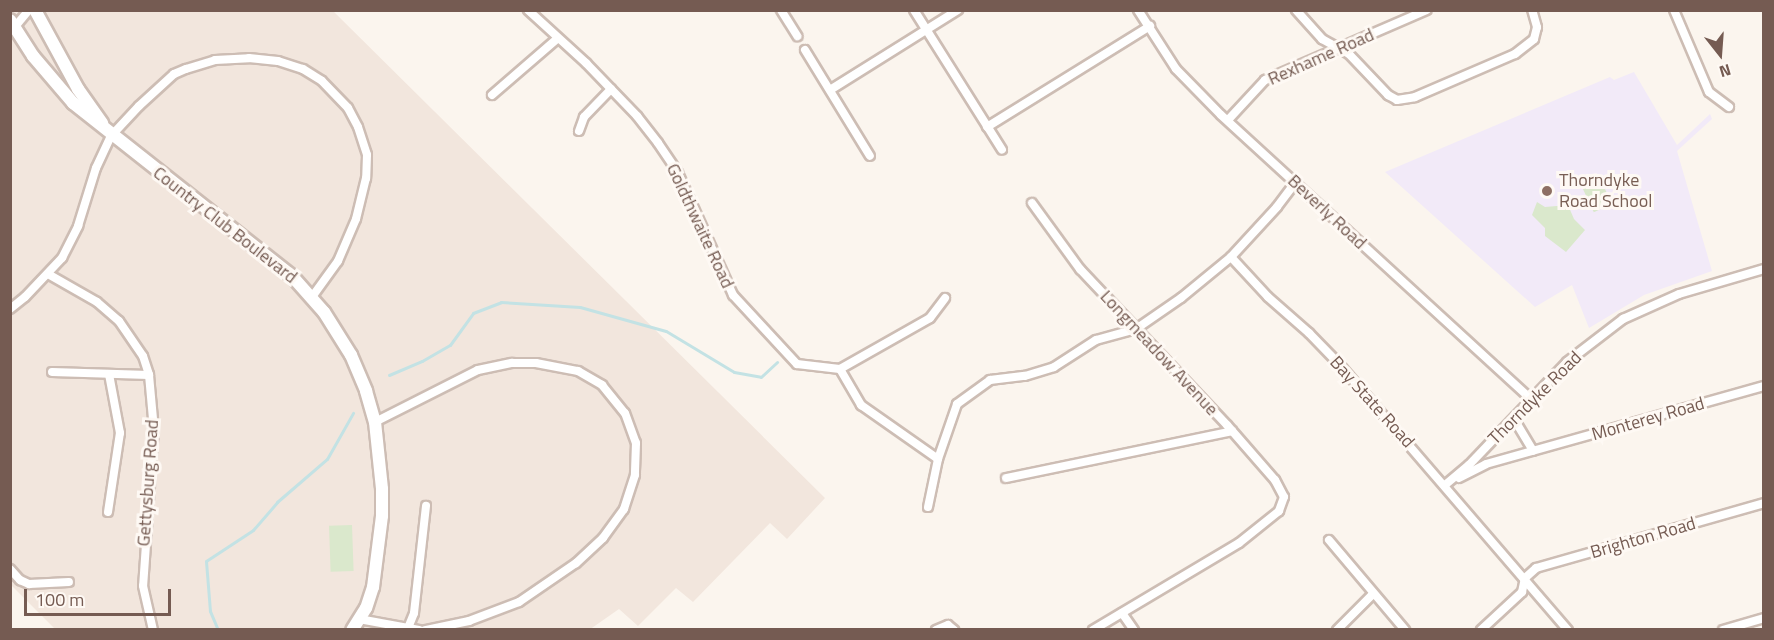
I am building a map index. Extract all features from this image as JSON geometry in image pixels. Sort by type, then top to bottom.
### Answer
[{"type":"street","points":[[12,26],[29,10]]},
{"type":"street","name":"Country Club Boulevard","points":[[35,10],[78,89],[111,136]]},
{"type":"street","name":"Goldthwaite Road","points":[[528,10],[637,116],[678,173],[733,295],[797,364],[840,369]]},
{"type":"street","points":[[781,10],[797,36]]},
{"type":"street","points":[[914,10],[1002,150]]},
{"type":"street","points":[[830,90],[958,10]]},
{"type":"street","name":"Beverly Road","points":[[1138,10],[1176,69],[1295,183],[1532,400]]},
{"type":"street","points":[[1296,10],[1322,39],[1349,54],[1388,95],[1396,100],[1407,100],[1515,54],[1528,46],[1536,32],[1532,10]]},
{"type":"street","name":"Rexhame Road","points":[[1228,120],[1265,80],[1427,10]]},
{"type":"street","points":[[1674,10],[1709,92],[1729,108]]},
{"type":"street","name":"Country Club Boulevard","points":[[12,26],[54,82],[73,103],[111,136],[292,276],[312,297],[351,355],[366,391],[375,422],[381,466],[382,516],[373,587],[356,624]]},
{"type":"street","points":[[987,127],[1150,26]]},
{"type":"street","points":[[492,95],[558,38]]},
{"type":"street","points":[[805,50],[870,156]]},
{"type":"street","points":[[10,309],[62,258],[78,226],[96,168],[111,136],[174,74],[204,62],[249,58],[278,61],[303,69],[322,81],[338,95],[358,127],[367,166],[357,219],[338,261],[312,297]]},
{"type":"street","points":[[579,131],[584,117],[611,90]]},
{"type":"street","points":[[928,507],[938,459],[957,404],[990,380],[1025,376],[1054,367],[1096,340],[1136,329],[1181,298],[1231,257],[1277,207],[1295,183]]},
{"type":"street","name":"Longmeadow Avenue","points":[[1032,203],[1080,269],[1233,432],[1275,480],[1284,497],[1279,511],[1239,543],[1122,613]]},
{"type":"street","name":"Bay State Road","points":[[1231,257],[1268,297],[1309,333],[1339,364],[1568,630]]},
{"type":"street","name":"Thorndyke Road","points":[[1445,485],[1469,465],[1567,362],[1623,319],[1679,294],[1764,269]]},
{"type":"street","name":"Gettysburg Road","points":[[48,274],[97,302],[119,321],[143,356],[149,375],[154,430],[143,585],[153,630]]},
{"type":"street","points":[[938,459],[861,405],[840,369],[930,318],[945,298]]},
{"type":"street","points":[[375,422],[478,370],[512,363],[536,363],[578,370],[594,379],[618,402],[636,443],[635,475],[624,509],[603,538],[576,563],[519,602],[470,621],[425,630]]},
{"type":"street","points":[[52,372],[149,375]]},
{"type":"street","points":[[108,512],[120,433],[109,374]]},
{"type":"street","name":"Monterey Road","points":[[1445,485],[1486,464],[1764,387]]},
{"type":"street","points":[[1514,419],[1533,451]]},
{"type":"street","points":[[1006,478],[1233,432]]},
{"type":"street","name":"Brighton Road","points":[[1525,578],[1536,568],[1764,503]]},
{"type":"street","points":[[408,628],[414,613],[426,506]]},
{"type":"street","points":[[1329,540],[1405,630]]},
{"type":"street","points":[[10,570],[20,580],[29,584],[69,582]]},
{"type":"street","points":[[1481,630],[1522,592],[1525,578]]},
{"type":"street","points":[[1337,630],[1373,594]]},
{"type":"street","points":[[1094,630],[1122,613],[1134,630]]},
{"type":"street","points":[[1723,630],[1764,618]]},
{"type":"street","points":[[356,624],[419,630]]},
{"type":"street","points":[[936,630],[951,627]]},
{"type":"shaded area","points":[[10,11],[333,11],[825,498],[787,539],[770,523],[693,602],[676,588],[638,626],[619,609],[589,630],[55,629],[11,585]]},
{"type":"shaded area","name":"Thorndyke Road School","points":[[1634,72],[1677,145],[1710,114],[1712,119],[1677,151],[1712,271],[1644,295],[1589,328],[1572,285],[1535,307],[1385,172],[1610,77],[1614,80]]},
{"type":"green space","points":[[1598,174],[1612,204],[1594,212],[1580,182]]},
{"type":"green space","points":[[1537,202],[1545,207],[1568,205],[1574,219],[1585,230],[1566,252],[1545,236],[1545,228],[1532,215]]},
{"type":"green space","points":[[352,525],[354,571],[331,572],[329,526]]},
{"type":"waterway","points":[[389,375],[422,361],[450,345],[473,313],[501,302],[580,307],[666,331],[734,372],[761,377],[777,362]]},
{"type":"waterway","points":[[218,630],[210,611],[206,561],[253,530],[277,502],[327,459],[353,413]]},
{"type":"place","name":"Thorndyke Road School","points":[[1547,191]]}]
